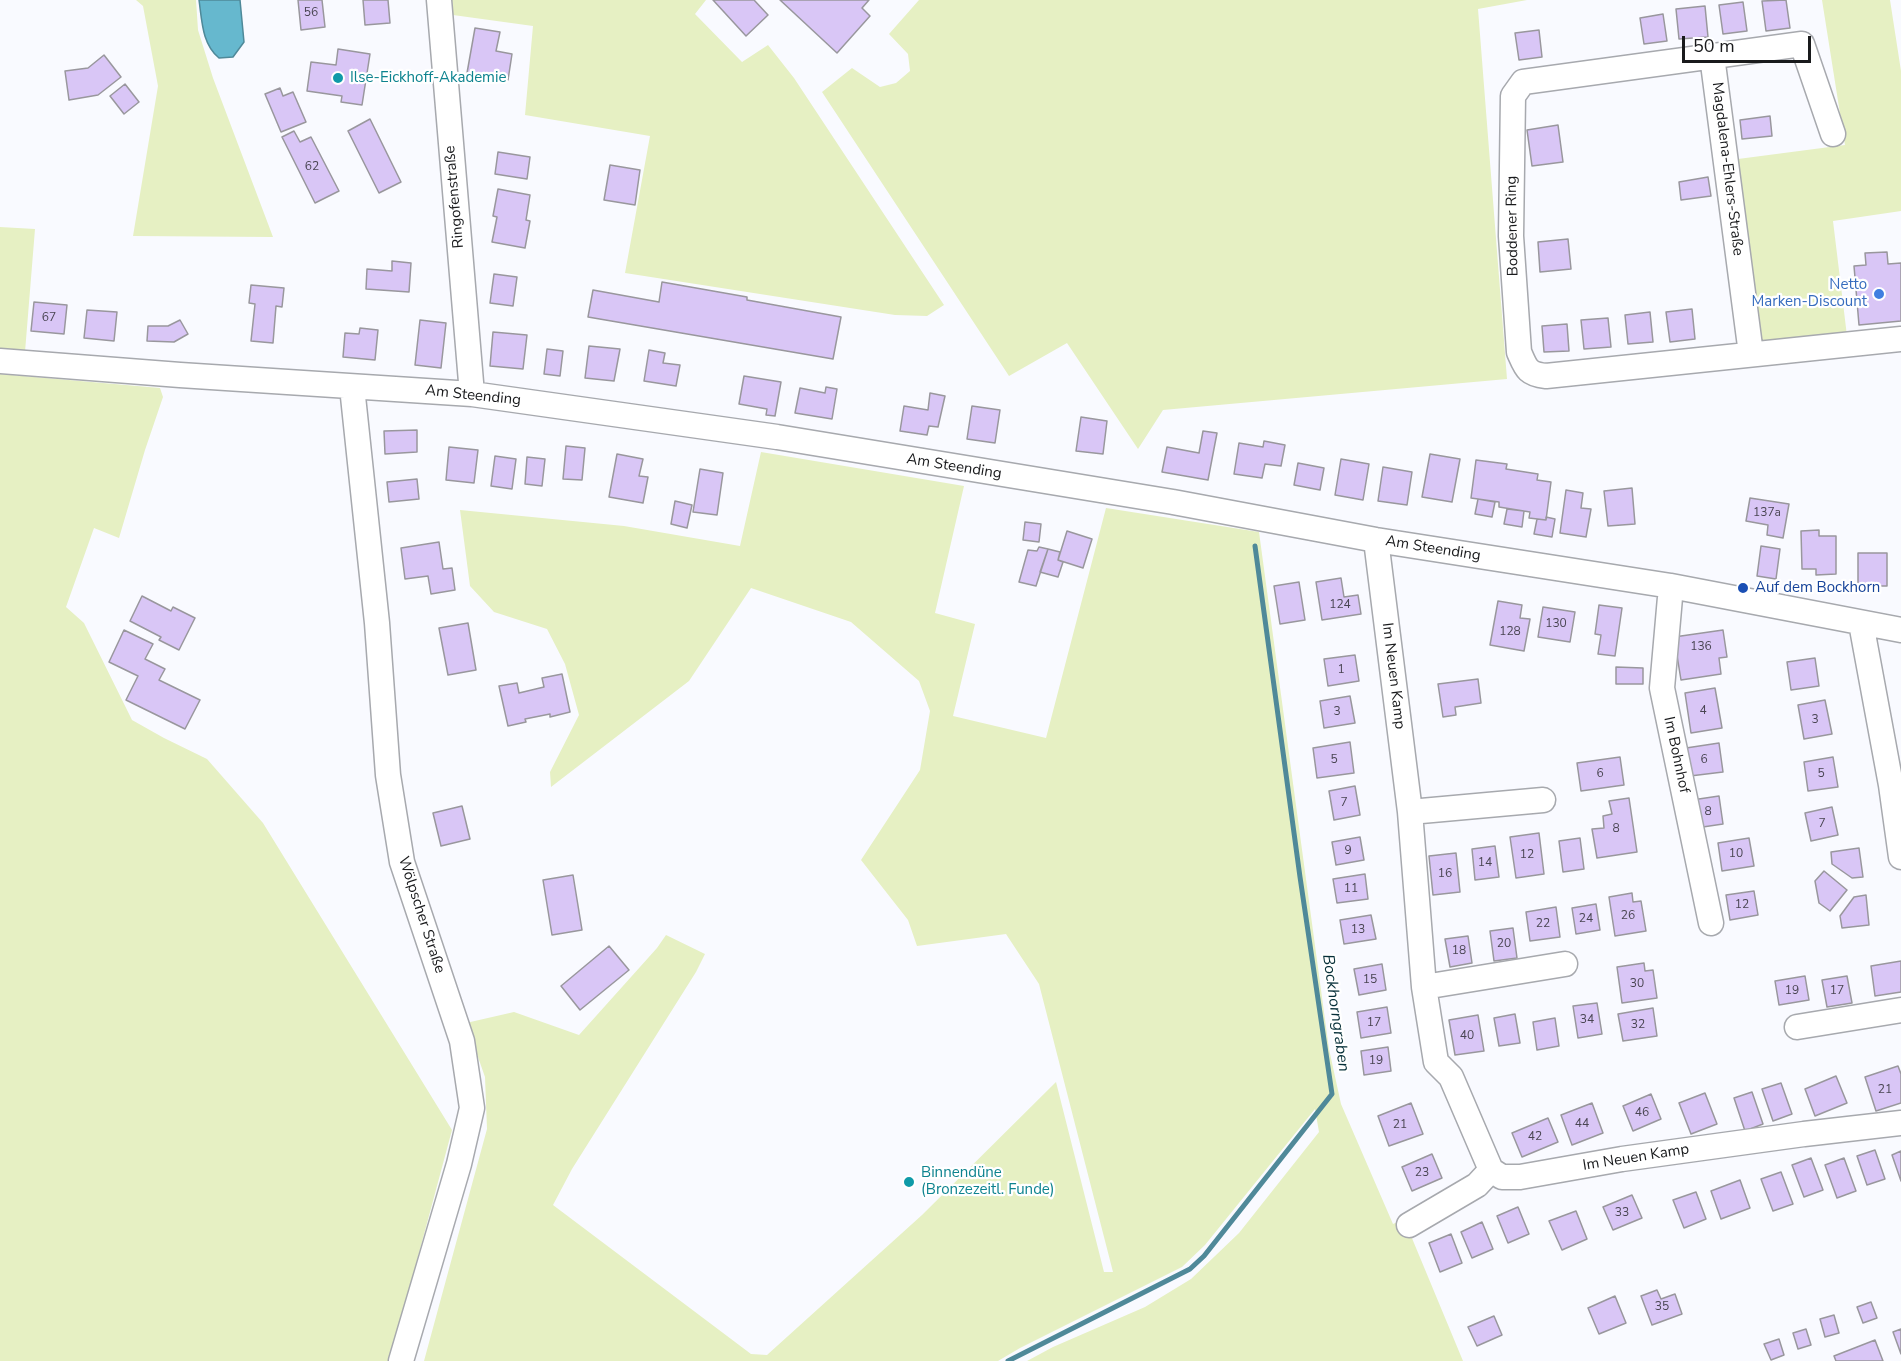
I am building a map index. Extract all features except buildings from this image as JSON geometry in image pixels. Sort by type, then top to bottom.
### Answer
[{"type":"street","name":"Ringofenstraße","points":[[439,0],[472,394]]},
{"type":"street","name":"Boddener Ring","points":[[1833,134],[1802,44],[1523,82],[1513,96],[1511,236],[1519,352],[1525,368],[1535,375],[1546,376],[1901,339]]},
{"type":"street","name":"Magdalena-Ehlers-Straße","points":[[1712,56],[1751,354]]},
{"type":"street","name":"Am Steending","points":[[0,361],[472,394],[777,437],[1184,504],[1376,540],[1671,586],[1901,630]]},
{"type":"street","name":"Wölpscher Straße","points":[[352,387],[377,623],[390,786],[402,862],[462,1041],[472,1108],[459,1164],[401,1361]]},
{"type":"street","name":"Im Neuen Kamp","points":[[1376,540],[1410,813],[1424,987],[1436,1062],[1451,1077],[1491,1170],[1502,1177],[1520,1177],[1622,1159],[1901,1123]]},
{"type":"street","name":"Im Bohnhof","points":[[1671,586],[1662,688],[1711,923]]},
{"type":"street","points":[[1861,623],[1891,785],[1901,857]]},
{"type":"street","points":[[1410,813],[1543,800]]},
{"type":"street","points":[[1424,987],[1565,964]]},
{"type":"street","points":[[1797,1027],[1901,1010]]},
{"type":"street","points":[[1410,1225],[1477,1185],[1491,1170]]},
{"type":"green space","points":[[136,0],[196,0],[198,30],[213,78],[273,237],[133,236],[158,86],[143,6]]},
{"type":"green space","points":[[452,0],[706,0],[695,14],[742,62],[768,45],[794,78],[944,305],[927,316],[895,315],[625,273],[650,136],[525,115],[533,26],[453,15]]},
{"type":"green space","points":[[919,0],[1527,0],[1478,9],[1507,379],[1163,410],[1138,449],[1067,343],[1009,376],[822,92],[852,68],[880,87],[896,83],[910,71],[908,54],[889,34]]},
{"type":"green space","points":[[1822,0],[1890,0],[1901,71],[1901,211],[1833,221],[1847,336],[1760,345],[1738,159],[1845,145]]},
{"type":"green space","points":[[0,227],[35,229],[25,352],[0,350]]},
{"type":"green space","points":[[0,374],[160,388],[163,397],[119,538],[94,528],[66,607],[84,623],[132,720],[207,759],[263,823],[452,1130],[390,1361],[0,1361]]},
{"type":"green space","points":[[761,452],[964,486],[935,613],[975,624],[953,716],[1046,738],[1106,508],[1259,532],[1329,1049],[1341,1104],[1393,1224],[1404,1219],[1463,1361],[1027,1361],[1053,1347],[1145,1307],[1191,1279],[1239,1233],[1319,1132],[1315,1109],[1205,1245],[1182,1267],[998,1361],[424,1361],[487,1129],[485,1077],[466,1023],[514,1012],[579,1035],[666,935],[705,954],[696,972],[572,1169],[553,1205],[751,1354],[767,1355],[922,1215],[1056,1082],[1104,1272],[1113,1272],[1039,984],[1006,934],[917,946],[908,920],[861,860],[920,770],[930,711],[919,681],[851,622],[751,588],[689,681],[551,787],[550,772],[579,715],[565,664],[547,629],[494,612],[470,586],[460,510],[624,526],[740,546]]},
{"type":"water","points":[[199,0],[240,0],[244,42],[233,57],[219,58],[209,46],[204,32]]},
{"type":"waterway","name":"Bockhorngraben","points":[[1008,1361],[1190,1269],[1204,1256],[1332,1094],[1255,546]]},
{"type":"place","name":"Ilse-Eickhoff-Akademie","points":[[338,78]]},
{"type":"place","name":"Netto Marken-Discount","points":[[1879,294]]},
{"type":"place","name":"Auf dem Bockhorn","points":[[1743,588]]},
{"type":"place","name":"Binnendüne (Bronzezeitl. Funde)","points":[[909,1182]]}]
